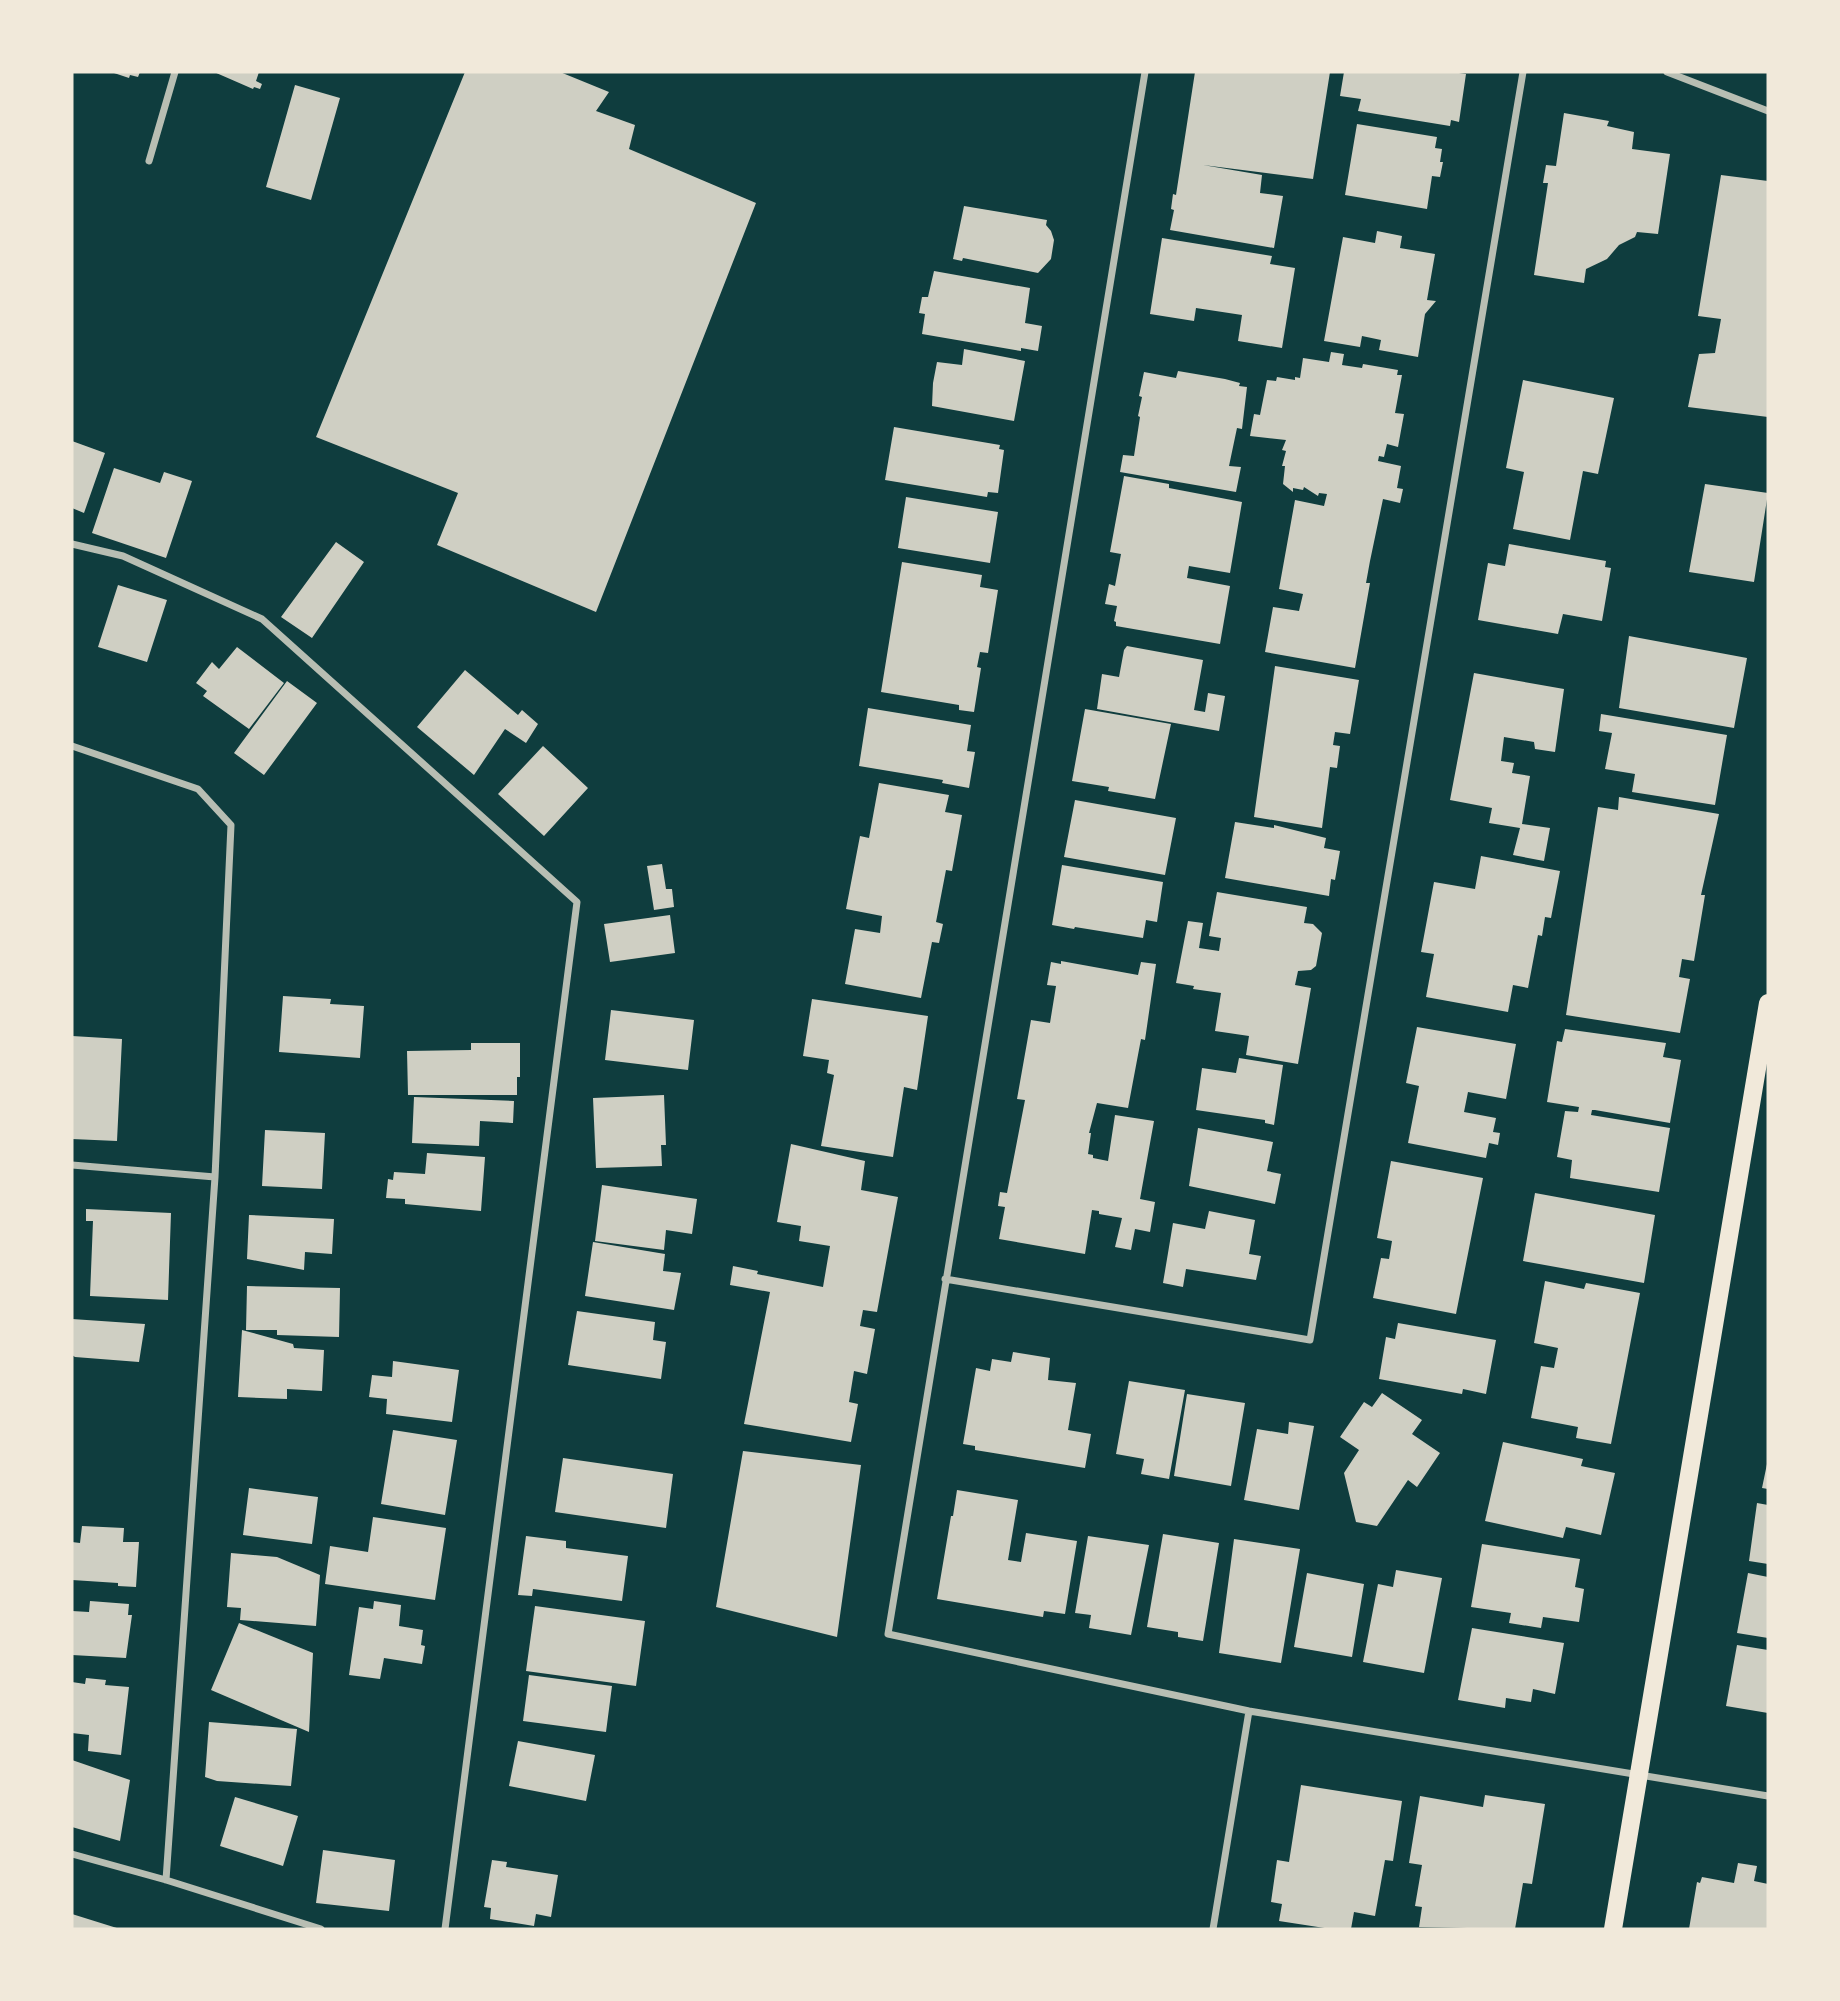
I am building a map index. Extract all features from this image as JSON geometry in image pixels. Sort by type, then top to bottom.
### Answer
[{"type":"main road","points":[[1613,1929],[1768,1003]]},
{"type":"street","points":[[149,161],[175,72]]},
{"type":"street","points":[[1146,72],[888,1634],[1248,1711],[1768,1796]]},
{"type":"street","points":[[945,1279],[1310,1340],[1524,72]]},
{"type":"street","points":[[1667,72],[1768,111]]},
{"type":"street","points":[[72,544],[123,556],[262,618],[576,902],[446,1929]]},
{"type":"street","points":[[72,746],[198,789],[231,825],[215,1177],[166,1880]]},
{"type":"street","points":[[72,1166],[215,1177]]},
{"type":"street","points":[[1213,1929],[1248,1711]]},
{"type":"street","points":[[72,1854],[166,1880],[321,1929]]},
{"type":"building","points":[[111,72],[140,72],[138,77],[130,75],[129,78]]},
{"type":"building","points":[[214,72],[259,72],[256,81],[262,84],[260,89],[253,89]]},
{"type":"building","points":[[465,72],[560,72],[609,92],[596,111],[635,125],[629,149],[756,203],[596,612],[437,545],[458,493],[316,437]]},
{"type":"building","points":[[1195,72],[1330,72],[1313,179],[1203,165],[1262,175],[1260,193],[1283,196],[1274,248],[1170,230],[1174,210],[1171,209],[1173,194],[1176,195]]},
{"type":"building","points":[[1344,72],[1466,74],[1459,122],[1451,120],[1450,126],[1358,111],[1361,99],[1340,96]]},
{"type":"building","points":[[295,85],[340,98],[311,200],[266,187]]},
{"type":"building","points":[[1564,113],[1609,121],[1607,126],[1634,132],[1632,149],[1670,154],[1658,234],[1637,232],[1635,237],[1619,245],[1607,259],[1586,269],[1584,283],[1534,275],[1548,183],[1543,183],[1546,165],[1556,166]]},
{"type":"building","points":[[1357,124],[1437,137],[1435,148],[1442,149],[1440,162],[1443,162],[1440,177],[1432,176],[1427,209],[1345,195]]},
{"type":"building","points":[[1721,175],[1768,181],[1768,417],[1688,407],[1699,354],[1715,353],[1721,319],[1698,316]]},
{"type":"building","points":[[964,206],[1047,220],[1046,225],[1054,240],[1051,259],[1038,273],[963,258],[962,261],[953,259]]},
{"type":"building","points":[[1377,231],[1402,236],[1400,248],[1435,254],[1427,300],[1436,301],[1425,314],[1418,357],[1379,350],[1381,340],[1362,336],[1360,347],[1324,341],[1343,237],[1375,243]]},
{"type":"building","points":[[1162,238],[1272,256],[1270,264],[1295,268],[1282,348],[1238,341],[1242,315],[1196,308],[1194,321],[1150,314]]},
{"type":"building","points":[[934,271],[1030,288],[1025,323],[1042,326],[1038,351],[1021,348],[1021,351],[922,334],[925,314],[919,313],[922,297],[928,297]]},
{"type":"building","points":[[964,349],[1025,361],[1014,421],[932,406],[937,362],[962,365]]},
{"type":"building","points":[[1331,352],[1344,354],[1342,365],[1362,368],[1363,364],[1398,370],[1397,375],[1402,375],[1395,413],[1404,414],[1398,447],[1387,444],[1384,457],[1379,456],[1378,461],[1401,466],[1397,488],[1403,489],[1400,503],[1383,499],[1366,583],[1370,583],[1355,668],[1265,652],[1273,607],[1299,611],[1303,594],[1279,589],[1295,500],[1324,506],[1327,494],[1319,493],[1318,496],[1304,487],[1303,490],[1293,488],[1293,492],[1283,484],[1285,466],[1282,466],[1286,451],[1282,450],[1286,440],[1250,436],[1254,414],[1260,415],[1267,380],[1276,381],[1277,377],[1295,380],[1295,377],[1300,378],[1303,358],[1329,362]]},
{"type":"building","points":[[1178,371],[1225,379],[1247,387],[1242,429],[1237,428],[1229,466],[1241,467],[1236,492],[1120,472],[1123,455],[1134,456],[1142,397],[1139,396],[1144,372],[1176,378]]},
{"type":"building","points":[[1523,380],[1614,398],[1598,474],[1583,471],[1570,540],[1513,529],[1524,472],[1506,468]]},
{"type":"building","points":[[894,427],[1000,445],[999,449],[1004,450],[998,493],[988,492],[987,497],[885,480]]},
{"type":"building","points":[[72,441],[105,453],[84,513],[72,508]]},
{"type":"building","points":[[114,468],[160,483],[164,472],[192,481],[166,558],[92,533]]},
{"type":"building","points":[[1124,476],[1242,502],[1230,573],[1189,566],[1187,578],[1230,586],[1220,644],[1116,626],[1114,621],[1117,606],[1105,604],[1109,584],[1115,586],[1121,554],[1110,552]]},
{"type":"building","points":[[1705,484],[1768,493],[1754,582],[1689,572]]},
{"type":"building","points":[[906,497],[998,512],[990,563],[898,548]]},
{"type":"building","points":[[336,542],[364,562],[312,638],[281,617]]},
{"type":"building","points":[[1509,544],[1606,561],[1605,567],[1611,568],[1602,621],[1563,614],[1558,634],[1478,620],[1488,563],[1505,566]]},
{"type":"building","points":[[902,562],[982,575],[980,587],[998,590],[988,653],[980,652],[977,667],[981,668],[974,712],[959,710],[959,705],[881,692]]},
{"type":"building","points":[[118,585],[167,600],[147,662],[98,647]]},
{"type":"building","points":[[1629,636],[1747,658],[1734,728],[1619,708]]},
{"type":"building","points":[[1127,646],[1203,660],[1194,710],[1205,712],[1208,693],[1225,696],[1219,731],[1097,709],[1102,674],[1119,677]]},
{"type":"building","points":[[237,647],[284,683],[249,729],[203,696],[207,691],[196,683],[212,662],[219,669]]},
{"type":"building","points":[[1275,666],[1359,680],[1350,734],[1335,732],[1333,745],[1340,746],[1337,768],[1330,767],[1322,828],[1254,817]]},
{"type":"building","points":[[465,670],[518,715],[522,710],[538,724],[526,743],[505,729],[474,775],[417,727]]},
{"type":"building","points":[[1474,673],[1564,689],[1555,752],[1535,749],[1534,742],[1504,737],[1501,761],[1514,763],[1512,773],[1530,776],[1522,824],[1550,828],[1544,861],[1513,855],[1520,828],[1489,823],[1492,808],[1450,800]]},
{"type":"building","points":[[287,681],[317,703],[264,775],[234,753]]},
{"type":"building","points":[[868,708],[971,725],[967,751],[975,752],[969,788],[942,783],[943,780],[859,766]]},
{"type":"building","points":[[1085,709],[1171,724],[1155,799],[1108,791],[1109,787],[1072,781]]},
{"type":"building","points":[[1601,714],[1727,735],[1715,805],[1632,792],[1635,774],[1605,769],[1612,733],[1599,731]]},
{"type":"building","points":[[543,746],[588,788],[544,836],[498,794]]},
{"type":"building","points":[[879,783],[949,795],[945,812],[962,815],[952,871],[946,870],[936,922],[943,924],[939,943],[932,942],[921,998],[845,984],[855,929],[880,933],[882,916],[846,909],[860,836],[869,838]]},
{"type":"building","points":[[1619,797],[1719,814],[1701,895],[1705,895],[1694,961],[1682,959],[1679,977],[1690,979],[1680,1033],[1566,1015],[1598,807],[1618,810]]},
{"type":"building","points":[[1075,800],[1176,818],[1165,875],[1064,857]]},
{"type":"building","points":[[1235,822],[1274,828],[1274,825],[1326,838],[1324,848],[1340,851],[1329,896],[1225,878]]},
{"type":"building","points":[[1481,856],[1560,871],[1551,918],[1545,917],[1542,936],[1538,935],[1528,988],[1513,985],[1508,1012],[1426,997],[1434,954],[1421,952],[1434,882],[1475,889]]},
{"type":"building","points":[[662,864],[666,889],[672,889],[674,907],[654,910],[647,866]]},
{"type":"building","points":[[1062,865],[1163,882],[1157,922],[1146,920],[1143,938],[1052,925]]},
{"type":"building","points":[[1217,892],[1307,907],[1304,923],[1313,924],[1322,933],[1316,966],[1311,970],[1298,971],[1295,985],[1311,988],[1298,1064],[1246,1055],[1249,1036],[1215,1031],[1221,993],[1193,989],[1194,986],[1176,983],[1188,921],[1203,923],[1199,948],[1219,951],[1221,938],[1209,936]]},
{"type":"building","points":[[670,915],[675,953],[610,962],[604,924]]},
{"type":"building","points":[[1061,961],[1138,975],[1141,962],[1156,964],[1145,1040],[1141,1039],[1128,1108],[1097,1103],[1089,1133],[1088,1154],[1093,1155],[1093,1158],[1108,1161],[1115,1115],[1154,1121],[1140,1199],[1155,1202],[1150,1232],[1135,1229],[1131,1250],[1115,1247],[1122,1218],[1092,1210],[1085,1254],[999,1239],[1005,1207],[998,1206],[1000,1192],[1007,1193],[1025,1100],[1017,1099],[1031,1020],[1050,1023],[1056,986],[1047,985],[1051,962],[1061,964]]},
{"type":"building","points":[[283,996],[331,999],[330,1004],[364,1006],[360,1058],[279,1052]]},
{"type":"building","points":[[812,999],[928,1016],[917,1090],[904,1087],[893,1157],[821,1146],[834,1075],[827,1073],[829,1060],[803,1056]]},
{"type":"building","points":[[611,1010],[694,1020],[688,1070],[605,1060]]},
{"type":"building","points":[[1417,1027],[1516,1044],[1506,1099],[1468,1092],[1464,1112],[1496,1118],[1493,1132],[1500,1133],[1498,1145],[1489,1143],[1486,1158],[1408,1143],[1419,1086],[1406,1083]]},
{"type":"building","points":[[1565,1029],[1666,1043],[1663,1057],[1681,1060],[1670,1123],[1595,1110],[1592,1110],[1591,1115],[1670,1128],[1659,1192],[1570,1178],[1572,1160],[1557,1157],[1565,1111],[1578,1112],[1579,1107],[1547,1102],[1557,1041],[1562,1042]]},
{"type":"building","points":[[72,1036],[122,1039],[117,1141],[72,1139]]},
{"type":"building","points":[[471,1043],[520,1043],[517,1095],[408,1095],[407,1051],[471,1050]]},
{"type":"building","points":[[1239,1058],[1283,1065],[1274,1125],[1265,1123],[1265,1120],[1196,1110],[1202,1068],[1236,1073]]},
{"type":"building","points":[[664,1095],[666,1145],[661,1145],[662,1166],[596,1168],[593,1098]]},
{"type":"building","points":[[414,1097],[514,1101],[513,1123],[480,1121],[479,1146],[412,1143]]},
{"type":"building","points":[[1198,1128],[1273,1142],[1267,1171],[1281,1174],[1275,1204],[1189,1186]]},
{"type":"building","points":[[265,1130],[325,1133],[322,1189],[262,1186]]},
{"type":"building","points":[[791,1144],[865,1161],[861,1190],[898,1197],[877,1312],[863,1310],[860,1326],[875,1329],[867,1374],[854,1371],[849,1402],[858,1404],[851,1442],[744,1424],[770,1292],[730,1285],[733,1266],[758,1271],[757,1274],[823,1287],[830,1246],[799,1241],[801,1226],[777,1222]]},
{"type":"building","points":[[427,1153],[485,1157],[481,1211],[405,1204],[405,1199],[386,1198],[388,1179],[393,1180],[394,1172],[425,1174]]},
{"type":"building","points":[[1391,1161],[1483,1178],[1456,1314],[1373,1298],[1381,1258],[1389,1259],[1392,1241],[1377,1238]]},
{"type":"building","points":[[602,1185],[697,1199],[692,1234],[666,1230],[664,1250],[595,1241]]},
{"type":"building","points":[[1535,1193],[1655,1215],[1644,1283],[1523,1261]]},
{"type":"building","points":[[86,1209],[171,1213],[168,1300],[90,1296],[93,1221],[86,1221]]},
{"type":"building","points":[[1209,1211],[1255,1220],[1249,1254],[1261,1256],[1256,1280],[1186,1269],[1183,1287],[1163,1283],[1173,1223],[1205,1229]]},
{"type":"building","points":[[249,1215],[334,1219],[332,1254],[305,1252],[304,1270],[247,1259]]},
{"type":"building","points":[[593,1242],[665,1254],[663,1271],[681,1273],[674,1310],[585,1296]]},
{"type":"building","points":[[1545,1281],[1584,1289],[1586,1283],[1640,1293],[1611,1444],[1576,1438],[1578,1427],[1531,1418],[1541,1366],[1554,1368],[1558,1348],[1534,1343]]},
{"type":"building","points":[[247,1286],[340,1288],[339,1337],[277,1335],[277,1330],[246,1330]]},
{"type":"building","points":[[577,1311],[655,1322],[653,1340],[666,1342],[661,1379],[568,1365]]},
{"type":"building","points":[[72,1319],[145,1324],[139,1362],[75,1357],[72,1355]]},
{"type":"building","points":[[1398,1323],[1496,1340],[1486,1394],[1463,1389],[1462,1394],[1379,1379],[1386,1337],[1395,1339]]},
{"type":"building","points":[[242,1330],[293,1344],[294,1348],[324,1350],[322,1391],[287,1389],[287,1399],[238,1397]]},
{"type":"building","points":[[1013,1352],[1050,1358],[1048,1380],[1076,1383],[1068,1430],[1091,1434],[1085,1468],[975,1450],[975,1446],[963,1444],[976,1368],[990,1371],[992,1359],[1011,1362]]},
{"type":"building","points":[[393,1361],[459,1370],[452,1422],[386,1414],[387,1399],[369,1397],[372,1375],[392,1377]]},
{"type":"building","points":[[1129,1381],[1185,1390],[1169,1479],[1141,1474],[1144,1459],[1116,1454]]},
{"type":"building","points":[[1382,1393],[1422,1420],[1412,1434],[1440,1453],[1417,1487],[1408,1480],[1377,1526],[1356,1522],[1344,1473],[1359,1450],[1340,1437],[1364,1402],[1372,1407]]},
{"type":"building","points":[[1187,1394],[1245,1403],[1231,1486],[1174,1476]]},
{"type":"building","points":[[1289,1422],[1314,1426],[1299,1510],[1244,1500],[1257,1429],[1288,1434]]},
{"type":"building","points":[[393,1430],[457,1440],[445,1515],[381,1504]]},
{"type":"building","points":[[1503,1442],[1583,1459],[1581,1466],[1615,1473],[1601,1535],[1566,1527],[1563,1538],[1485,1521]]},
{"type":"building","points":[[743,1451],[861,1465],[837,1637],[716,1607]]},
{"type":"building","points":[[563,1458],[673,1474],[666,1528],[555,1512]]},
{"type":"building","points":[[1768,1464],[1768,1489],[1762,1488]]},
{"type":"building","points":[[249,1488],[318,1497],[312,1544],[243,1535]]},
{"type":"building","points":[[957,1490],[1018,1500],[1008,1560],[1021,1562],[1026,1533],[1077,1541],[1065,1614],[1044,1611],[1043,1617],[937,1599]]},
{"type":"building","points":[[1757,1503],[1768,1505],[1768,1564],[1749,1561]]},
{"type":"building","points":[[373,1517],[446,1528],[435,1600],[325,1584],[330,1546],[368,1552]]},
{"type":"building","points":[[82,1526],[124,1528],[123,1542],[139,1542],[136,1587],[72,1580],[72,1542],[80,1543]]},
{"type":"building","points":[[1163,1534],[1219,1543],[1203,1641],[1178,1637],[1178,1632],[1147,1627]]},
{"type":"building","points":[[526,1536],[566,1541],[566,1548],[628,1556],[622,1601],[533,1589],[532,1596],[518,1595]]},
{"type":"building","points":[[1088,1536],[1149,1545],[1131,1635],[1089,1628],[1091,1615],[1075,1613]]},
{"type":"building","points":[[1234,1539],[1300,1549],[1281,1663],[1219,1653]]},
{"type":"building","points":[[1482,1544],[1580,1559],[1575,1587],[1584,1589],[1579,1622],[1543,1617],[1541,1628],[1509,1623],[1511,1613],[1471,1607]]},
{"type":"building","points":[[231,1553],[277,1557],[320,1575],[316,1626],[240,1620],[241,1608],[227,1607]]},
{"type":"building","points":[[1396,1570],[1442,1578],[1424,1673],[1363,1662],[1378,1584],[1393,1587]]},
{"type":"building","points":[[1307,1573],[1364,1584],[1352,1657],[1294,1647]]},
{"type":"building","points":[[1748,1573],[1768,1577],[1768,1638],[1737,1633]]},
{"type":"building","points":[[90,1601],[129,1604],[128,1615],[132,1615],[126,1658],[72,1655],[72,1611],[89,1612]]},
{"type":"building","points":[[374,1601],[401,1605],[399,1626],[423,1630],[421,1645],[425,1646],[422,1664],[384,1658],[380,1679],[349,1675],[359,1607],[373,1609]]},
{"type":"building","points":[[535,1606],[645,1621],[636,1686],[526,1671]]},
{"type":"building","points":[[239,1623],[313,1653],[309,1732],[211,1690]]},
{"type":"building","points":[[1472,1628],[1564,1643],[1555,1694],[1533,1689],[1531,1702],[1506,1698],[1505,1708],[1458,1700]]},
{"type":"building","points":[[1737,1645],[1768,1650],[1768,1713],[1726,1706]]},
{"type":"building","points":[[529,1675],[612,1686],[606,1732],[523,1721]]},
{"type":"building","points":[[86,1678],[106,1680],[105,1685],[129,1687],[121,1755],[88,1751],[89,1735],[72,1733],[72,1682],[85,1684]]},
{"type":"building","points":[[209,1722],[297,1729],[291,1786],[217,1781],[205,1777]]},
{"type":"building","points":[[518,1741],[595,1755],[586,1801],[509,1786]]},
{"type":"building","points":[[72,1760],[130,1780],[120,1841],[72,1827]]},
{"type":"building","points":[[1301,1785],[1402,1801],[1393,1861],[1385,1860],[1375,1916],[1354,1912],[1351,1929],[1331,1929],[1279,1921],[1282,1904],[1271,1902],[1277,1860],[1289,1862]]},
{"type":"building","points":[[1485,1795],[1545,1804],[1532,1884],[1523,1883],[1515,1929],[1419,1927],[1422,1907],[1415,1906],[1422,1865],[1409,1863],[1420,1796],[1483,1807]]},
{"type":"building","points":[[235,1797],[298,1816],[283,1866],[220,1846]]},
{"type":"building","points":[[323,1850],[395,1860],[389,1911],[316,1903]]},
{"type":"building","points":[[492,1860],[507,1862],[506,1867],[558,1875],[551,1917],[536,1914],[534,1926],[490,1919],[491,1908],[484,1907]]},
{"type":"building","points":[[1738,1863],[1757,1866],[1754,1881],[1768,1884],[1768,1929],[1689,1929],[1697,1882],[1700,1883],[1702,1877],[1734,1883]]},
{"type":"building","points":[[72,1914],[120,1929],[72,1929]]}]
